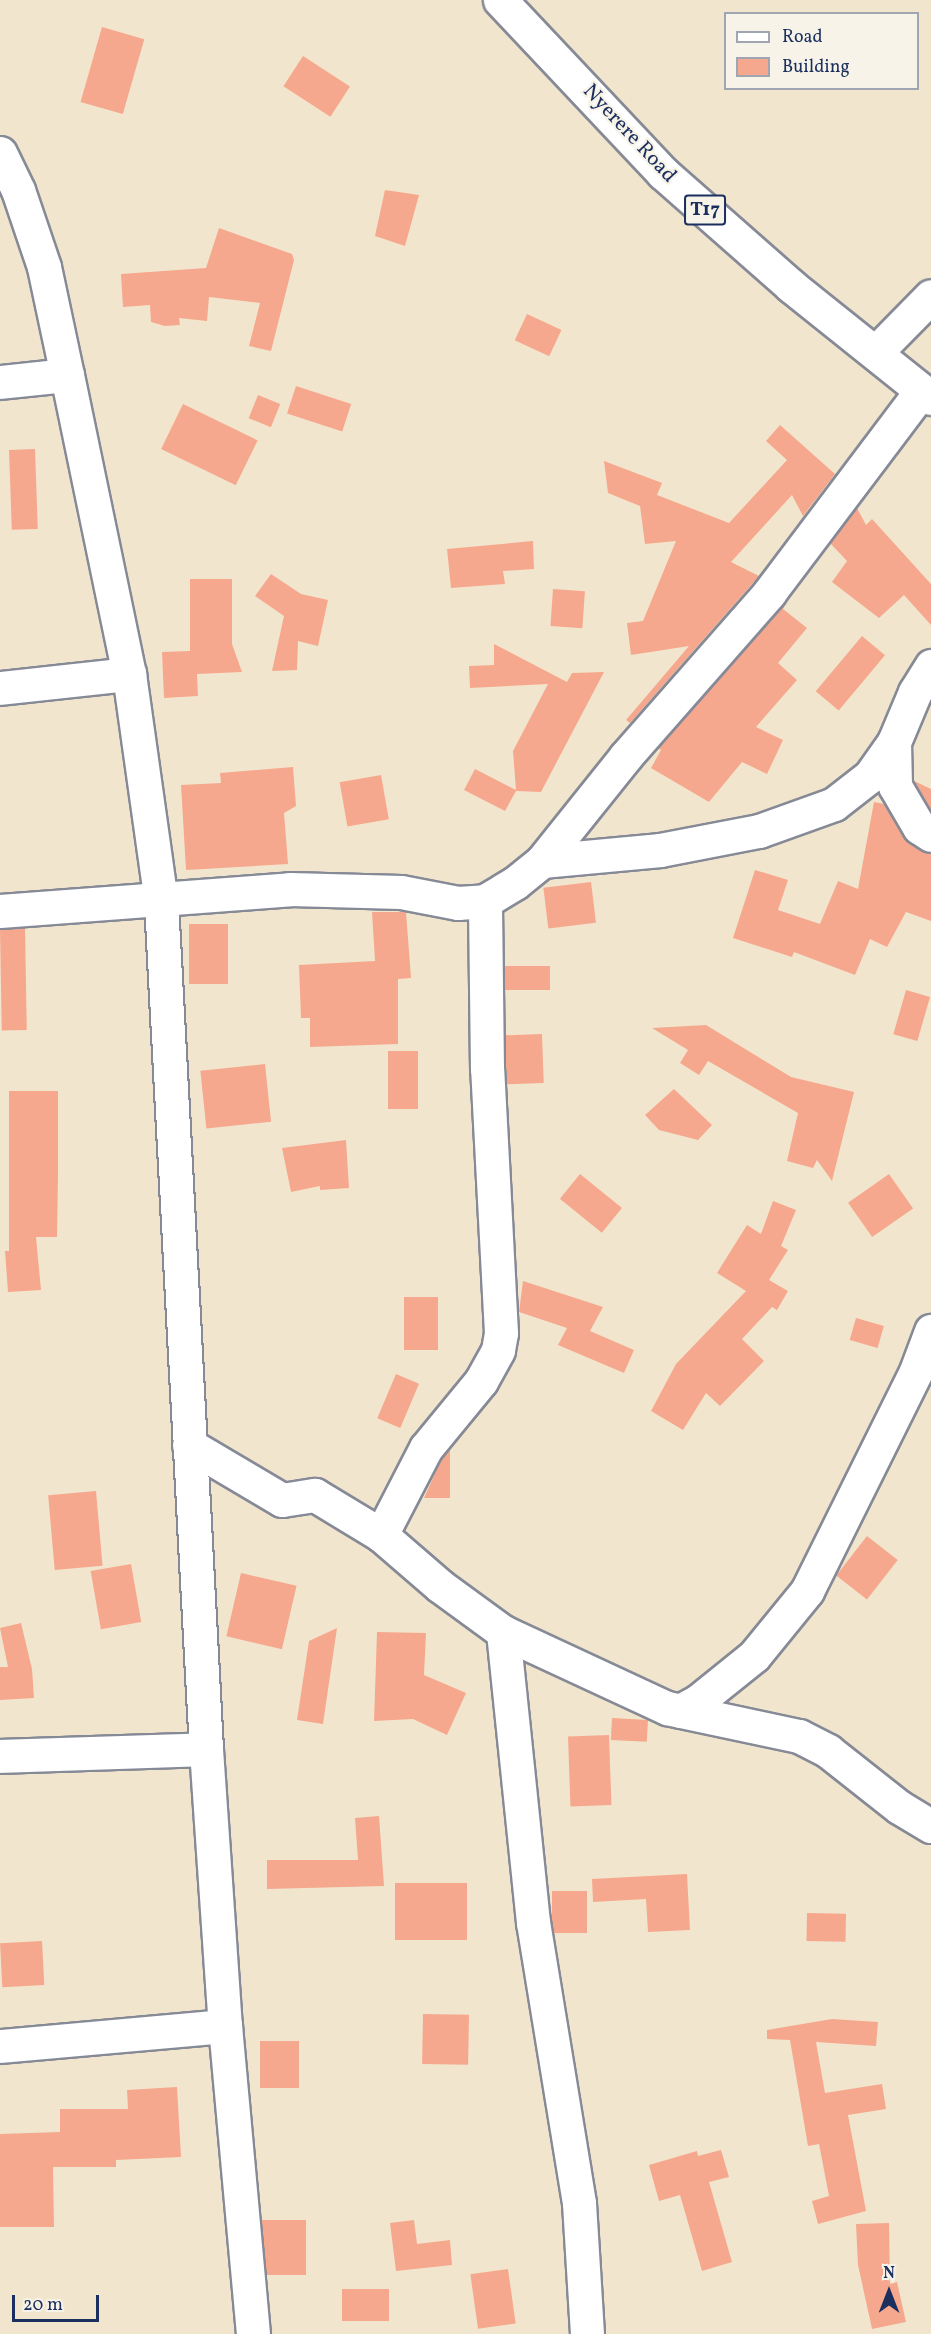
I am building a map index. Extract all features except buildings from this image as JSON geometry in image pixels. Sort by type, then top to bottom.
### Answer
[{"type":"street","name":"Nyerere Road","points":[[500,0],[663,173],[790,286],[876,352],[926,395]]},
{"type":"street","points":[[0,153],[18,189],[44,267],[129,674],[161,902],[206,1749],[225,2026],[254,2334]]},
{"type":"street","points":[[876,352],[931,296]]},
{"type":"street","points":[[0,382],[67,375]]},
{"type":"street","points":[[0,912],[161,902],[290,889],[402,892],[458,903],[485,901],[515,884],[542,861],[626,756],[769,593],[926,395]]},
{"type":"street","points":[[542,861],[660,850],[759,831],[795,820],[834,804],[870,776],[894,742],[915,692],[931,666]]},
{"type":"street","points":[[0,688],[129,674]]},
{"type":"street","points":[[894,742],[895,786],[919,827],[931,835]]},
{"type":"street","points":[[381,1535],[426,1449],[481,1381],[498,1350],[501,1332],[488,1069],[485,901]]},
{"type":"street","points":[[680,1711],[698,1701],[754,1656],[807,1591],[916,1371],[931,1331]]},
{"type":"street","points":[[189,1445],[282,1500],[315,1495],[381,1535],[440,1586],[503,1632],[641,1699],[680,1711],[799,1736],[828,1751],[899,1807],[931,1826]]},
{"type":"street","points":[[503,1632],[533,1922],[578,2191],[587,2334]]},
{"type":"street","points":[[0,1756],[206,1749]]},
{"type":"street","points":[[0,2046],[225,2026]]}]
